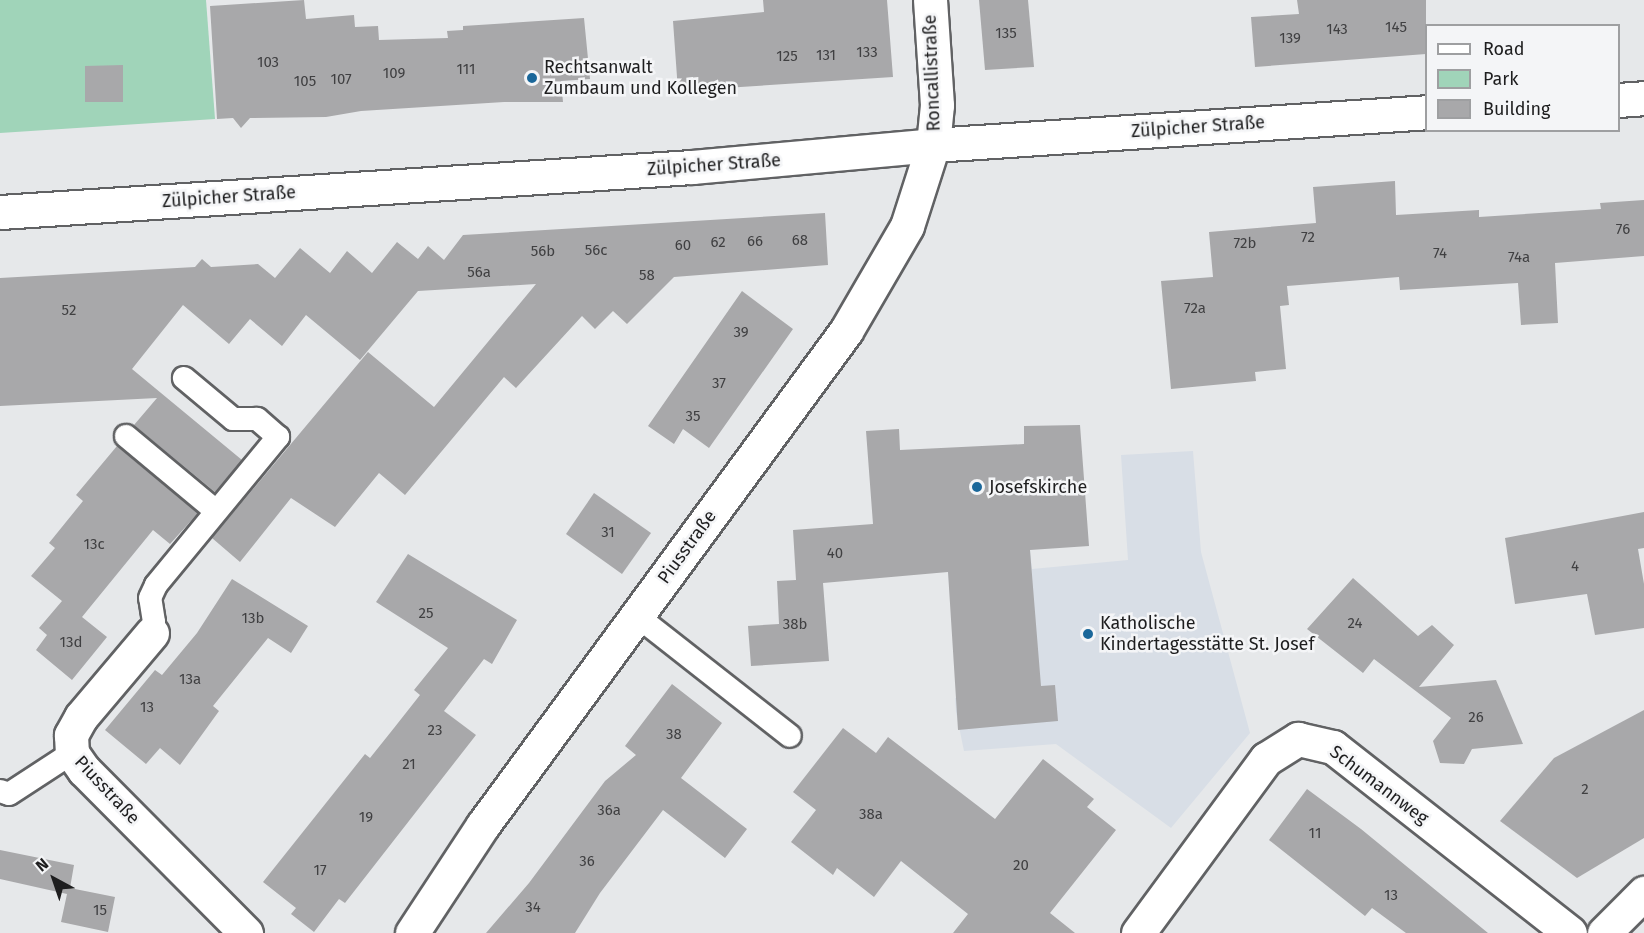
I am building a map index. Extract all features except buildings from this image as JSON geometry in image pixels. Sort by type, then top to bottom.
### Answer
[{"type":"street","name":"Roncallistraße","points":[[930,0],[937,105],[933,146]]},
{"type":"street","points":[[1620,100],[1644,98]]},
{"type":"street","name":"Zülpicher Straße","points":[[0,212],[692,167],[933,146],[1425,112]]},
{"type":"street","name":"Piusstraße","points":[[412,933],[483,825],[846,331],[907,226],[933,146]]},
{"type":"street","name":"Piusstraße","points":[[152,633],[81,717],[71,735],[72,753],[84,770],[246,933]]},
{"type":"street","name":"Schumannweg","points":[[1138,933],[1266,759],[1298,739],[1333,747],[1570,933]]},
{"type":"street","points":[[1604,933],[1644,893]]},
{"type":"lane","points":[[152,633],[154,622],[150,598],[156,585],[278,437],[256,419],[233,419],[184,378]]},
{"type":"lane","points":[[126,436],[216,511]]},
{"type":"lane","points":[[636,616],[790,736]]},
{"type":"lane","points":[[0,791],[9,794],[72,753]]},
{"type":"shaded area","name":"Katholische Kindertagesstätte St. Josef","points":[[1193,451],[1201,552],[1250,733],[1171,828],[1056,744],[964,751],[956,712],[955,698],[958,698],[947,556],[1030,550],[1032,569],[1128,560],[1121,455]]},
{"type":"green space","points":[[0,0],[206,0],[215,119],[0,133]]},
{"type":"place","name":"Rechtsanwalt Zumbaum und Kollegen","points":[[532,78]]},
{"type":"place","name":"Josefskirche","points":[[977,487]]},
{"type":"place","name":"Katholische Kindertagesstätte St. Josef","points":[[1088,634]]}]
